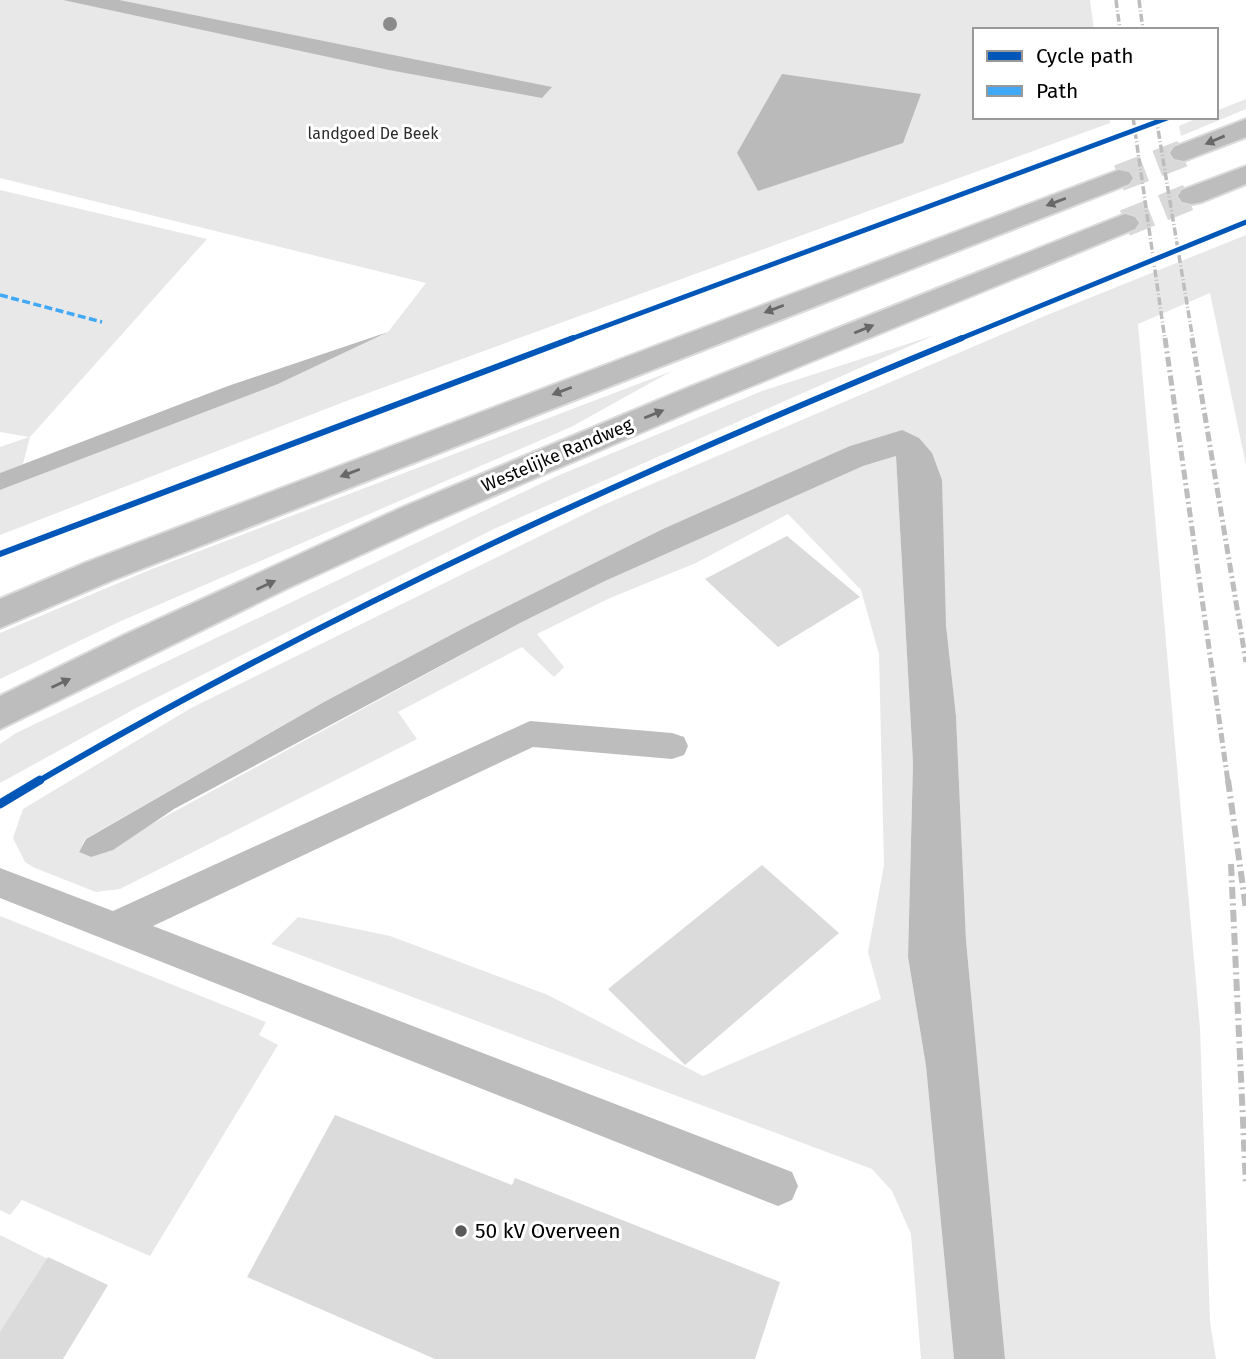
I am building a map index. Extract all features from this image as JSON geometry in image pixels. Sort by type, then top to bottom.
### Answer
[{"type":"main road","points":[[1184,153],[1246,127]]},
{"type":"main road","points":[[1192,196],[1246,174]]},
{"type":"main road","points":[[0,614],[125,561],[1119,178]]},
{"type":"main road","name":"Westelijke Randweg","points":[[0,714],[336,552],[556,454],[1125,223]]},
{"type":"lane","points":[[113,928],[530,734],[671,746]]},
{"type":"lane","points":[[0,883],[778,1186]]},
{"type":"green space","name":"landgoed De Beek","points":[[0,0],[1090,0],[1094,28],[973,28],[973,119],[1109,119],[1110,123],[349,400],[0,535],[0,490],[278,384],[388,332],[426,283],[0,178]],"holes":[[[902,143],[758,191],[737,153]]]},
{"type":"green space","points":[[1246,99],[1246,109],[1181,136],[1179,126],[1195,119],[1218,119],[1218,110]]},
{"type":"green space","points":[[0,190],[207,239],[30,437],[23,464],[0,473],[0,447],[29,437],[0,432]]},
{"type":"green space","points":[[1246,235],[1246,465],[1210,293],[1138,324],[1200,1028],[1210,1322],[1216,1359],[1005,1359],[966,940],[956,716],[946,625],[902,430],[850,446],[324,702],[85,839],[79,852],[91,857],[522,622],[605,581],[863,466],[896,456],[913,763],[908,957],[926,1066],[954,1359],[921,1359],[911,1234],[892,1191],[872,1169],[271,944],[298,917],[390,936],[548,995],[703,1076],[881,999],[868,952],[884,865],[879,654],[861,590],[788,514],[696,563],[610,598],[537,634],[564,667],[554,677],[522,647],[398,712],[417,739],[120,889],[96,892],[25,862],[13,838],[23,809],[191,708],[603,505],[1047,315]]},
{"type":"green space","points":[[935,335],[494,529],[140,706],[0,783],[0,744],[16,733],[557,476],[762,391]]},
{"type":"green space","points":[[672,371],[571,427],[121,621],[0,679],[0,633],[152,569]]},
{"type":"green space","points":[[0,916],[266,1022],[259,1035],[278,1045],[150,1256],[22,1200],[10,1215],[0,1210]]},
{"type":"green space","points":[[0,1235],[48,1259],[0,1334]]},
{"type":"shaded area","points":[[63,0],[119,0],[552,87],[542,98],[389,70]]},
{"type":"shaded area","points":[[782,74],[921,94],[903,143],[758,191],[737,153]]},
{"type":"shaded area","points":[[388,332],[278,384],[0,490],[0,473],[228,386]]},
{"type":"shaded area","points":[[902,430],[919,438],[932,453],[942,480],[946,625],[956,716],[966,940],[1005,1359],[954,1359],[926,1066],[908,957],[913,763],[896,456],[863,466],[605,581],[522,622],[174,809],[113,850],[91,857],[79,852],[86,839],[324,702],[468,626],[663,529],[850,446]]},
{"type":"building","points":[[787,536],[860,597],[778,647],[705,579]]},
{"type":"building","points":[[762,865],[839,933],[685,1065],[608,989]]},
{"type":"building","name":"50 kV Overveen","points":[[335,1115],[512,1185],[515,1178],[780,1282],[755,1359],[435,1359],[247,1277]]},
{"type":"building","points":[[48,1257],[108,1285],[63,1359],[0,1359],[0,1332]]},
{"type":"tunnel","points":[[1119,178],[1184,153]]},
{"type":"tunnel","points":[[1125,223],[1192,196]]},
{"type":"railway","points":[[1116,0],[1120,28]]},
{"type":"railway","points":[[1139,0],[1143,28]]},
{"type":"railway","points":[[1133,119],[1165,340]]},
{"type":"railway","points":[[1156,119],[1193,340]]},
{"type":"railway","points":[[1165,338],[1228,782]]},
{"type":"railway","points":[[1192,338],[1246,662]]},
{"type":"railway","points":[[1228,780],[1246,909]]},
{"type":"railway","points":[[1231,864],[1246,1185]]},
{"type":"marked path","points":[[0,295],[102,322]]},
{"type":"cycle path","points":[[0,554],[262,453],[1165,119]]},
{"type":"cycle path","points":[[0,804],[149,717],[300,636],[454,560],[768,419],[1246,222]]},
{"type":"place","name":"50 kV Overveen","points":[[461,1231]]}]
